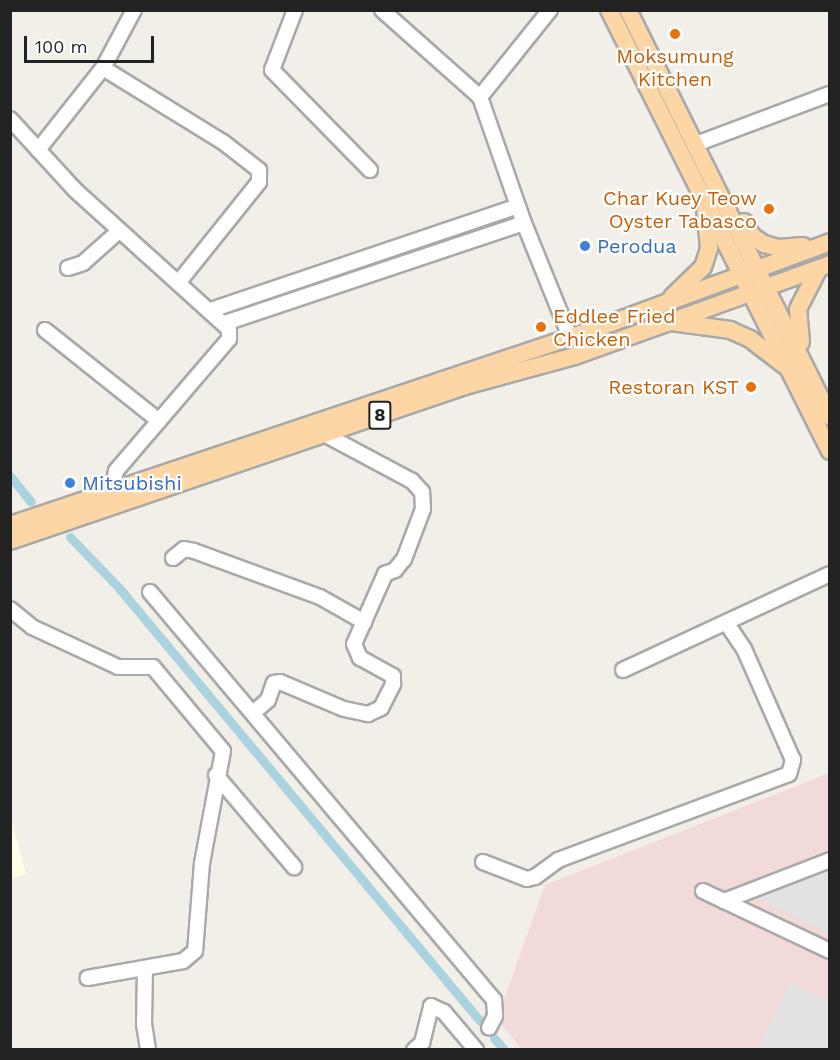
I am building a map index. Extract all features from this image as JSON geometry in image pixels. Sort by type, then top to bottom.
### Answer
[{"type":"main road","points":[[609,10],[750,293],[830,417]]},
{"type":"main road","points":[[628,10],[758,269],[830,451]]},
{"type":"main road","points":[[722,196],[756,240],[772,247],[813,249]]},
{"type":"main road","points":[[666,304],[703,267],[709,248],[705,201]]},
{"type":"main road","name":"8","points":[[10,525],[666,304],[830,242]]},
{"type":"main road","points":[[795,363],[798,309],[824,266]]},
{"type":"main road","name":"8","points":[[10,541],[465,386],[575,356],[824,266]]},
{"type":"main road","points":[[670,322],[730,330],[795,363]]},
{"type":"street","points":[[38,150],[103,68],[134,10]]},
{"type":"street","points":[[295,10],[272,70],[370,170]]},
{"type":"street","points":[[382,10],[480,97],[524,223],[570,337]]},
{"type":"street","points":[[480,97],[550,10]]},
{"type":"street","points":[[103,68],[223,142],[259,170],[259,182],[178,283]]},
{"type":"street","points":[[696,144],[830,94]]},
{"type":"street","points":[[10,119],[119,231],[225,323],[229,339],[116,471],[111,491]]},
{"type":"street","points":[[211,310],[518,206]]},
{"type":"street","points":[[225,323],[524,223]]},
{"type":"street","points":[[68,268],[83,263],[119,231]]},
{"type":"street","points":[[45,330],[159,421]]},
{"type":"street","points":[[254,713],[268,700],[274,684],[280,682],[344,709],[368,714],[381,708],[393,676],[357,654],[354,644],[385,574],[395,570],[404,559],[424,500],[412,481],[324,434]]},
{"type":"street","points":[[173,558],[184,549],[194,551],[320,597],[364,622]]},
{"type":"street","points":[[623,670],[830,574]]},
{"type":"street","points":[[150,592],[494,1000],[495,1016],[489,1028]]},
{"type":"street","points":[[10,609],[32,627],[118,667],[153,667],[223,751],[216,775],[202,863],[195,951],[183,961],[88,978]]},
{"type":"street","points":[[483,862],[527,879],[535,877],[558,860],[789,774],[793,760],[744,649],[726,622]]},
{"type":"street","points":[[216,775],[294,867]]},
{"type":"street","points":[[724,902],[830,860]]},
{"type":"street","points":[[703,891],[830,951]]},
{"type":"street","points":[[145,968],[144,1024],[148,1050]]},
{"type":"street","points":[[414,1050],[422,1043],[431,1006],[444,1012],[476,1050]]},
{"type":"shaded area","points":[[829,773],[829,1049],[522,1049],[497,1019],[545,885]]},
{"type":"shaded area","points":[[11,820],[26,874],[10,878]]},
{"type":"shaded area","points":[[829,872],[829,933],[758,898]]},
{"type":"shaded area","points":[[790,982],[829,1002],[829,1049],[758,1049]]},
{"type":"waterway","points":[[10,476],[31,502]]},
{"type":"waterway","points":[[70,537],[119,588],[480,1021]]},
{"type":"waterway","points":[[494,1038],[504,1050]]},
{"type":"place","name":"Moksumung Kitchen","points":[[675,34]]},
{"type":"place","name":"Char Kuey Teow Oyster Tabasco","points":[[769,209]]},
{"type":"place","name":"Perodua","points":[[585,246]]},
{"type":"place","name":"Eddlee Fried Chicken","points":[[541,327]]},
{"type":"place","name":"Restoran KST","points":[[751,387]]},
{"type":"place","name":"Mitsubishi","points":[[70,483]]}]
